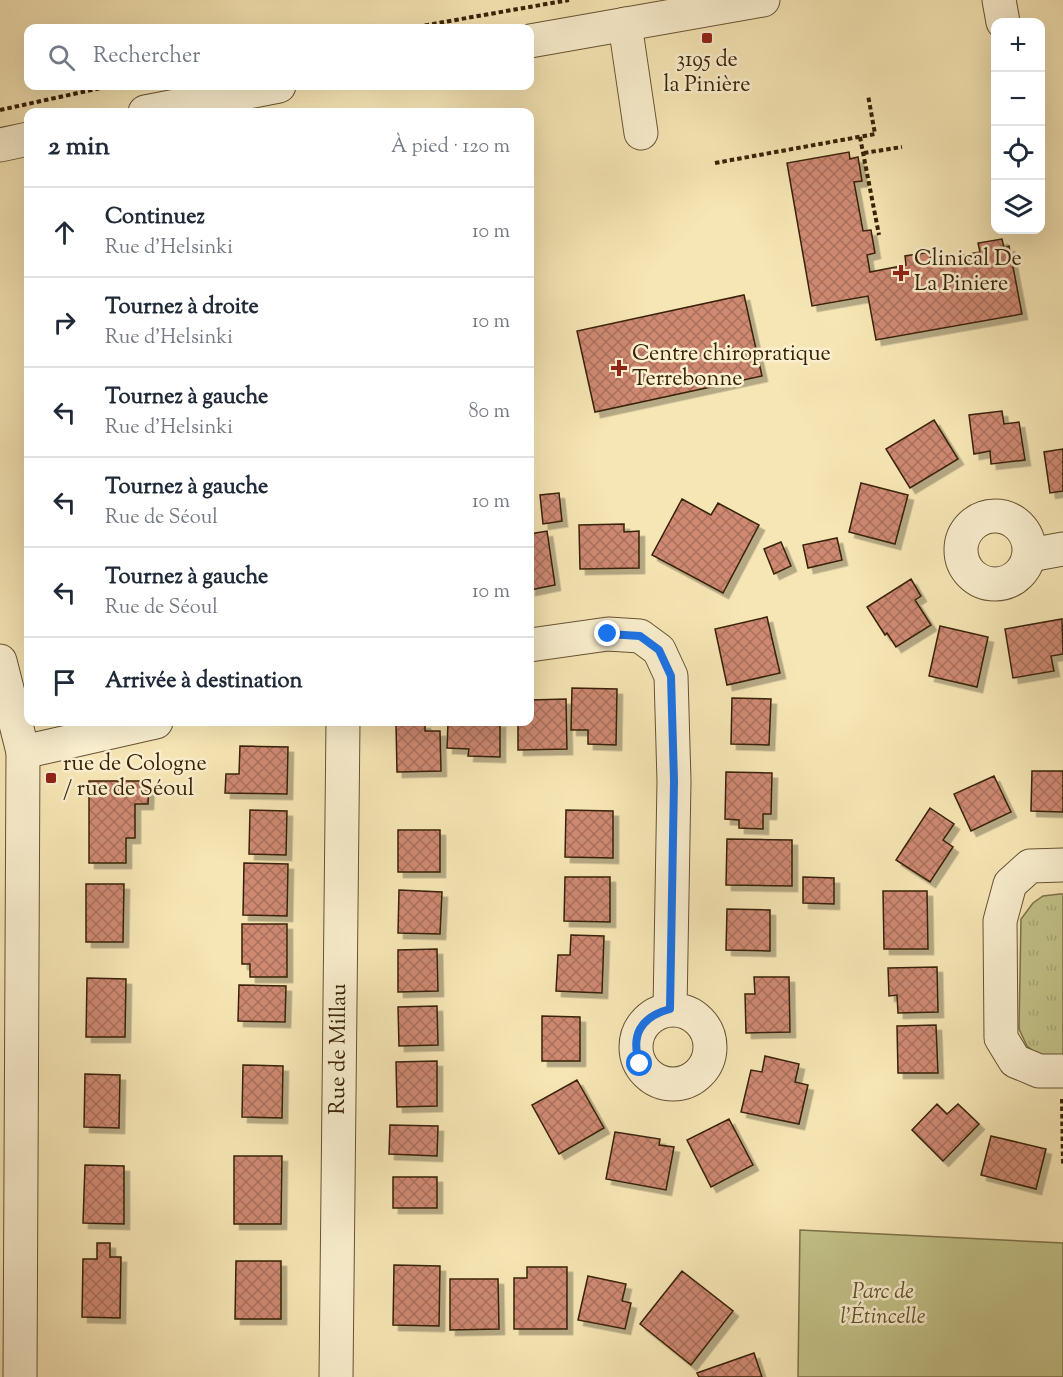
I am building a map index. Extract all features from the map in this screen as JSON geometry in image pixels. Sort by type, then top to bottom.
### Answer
[{"type":"street","points":[[534,40],[762,0]]},
{"type":"street","points":[[999,0],[1002,18]]},
{"type":"street","points":[[625,24],[641,133]]},
{"type":"street","points":[[166,108],[258,90]]},
{"type":"street","points":[[0,145],[24,140]]},
{"type":"street","points":[[1030,555],[1063,549]]},
{"type":"street","points":[[534,644],[608,634],[640,636],[659,650],[671,676],[674,781],[670,1009]]},
{"type":"street","points":[[0,661],[23,752],[20,1377]]},
{"type":"street","points":[[23,752],[138,726]]},
{"type":"street","name":"Rue de Millau","points":[[336,1377],[343,726]]},
{"type":"street","points":[[1062,1071],[1039,1071],[1015,1061],[1001,1038],[1000,921],[1010,884],[1030,866],[1063,865]]},
{"type":"path","points":[[433,24],[569,0]]},
{"type":"path","points":[[0,110],[92,90]]},
{"type":"path","points":[[715,163],[875,134],[868,95]]},
{"type":"path","points":[[860,137],[879,235]]},
{"type":"path","points":[[864,153],[902,147]]},
{"type":"path","points":[[1062,1071],[1063,1164]]},
{"type":"green space","points":[[1063,894],[1063,1062],[1042,1058],[1027,1046],[1019,1029],[1021,919],[1033,903],[1043,896]]},
{"type":"green space","name":"Parc de l'Étincelle","points":[[800,1230],[1063,1243],[1063,1377],[798,1377]]},
{"type":"building","points":[[849,152],[850,159],[858,157],[862,181],[854,182],[863,231],[871,230],[875,253],[867,255],[870,272],[906,265],[905,256],[930,252],[931,261],[980,252],[978,243],[1002,239],[1004,248],[1009,246],[1022,314],[876,340],[868,296],[812,306],[787,163]]},
{"type":"building","points":[[744,295],[762,376],[595,412],[577,331]]},
{"type":"building","points":[[1002,411],[1004,424],[1019,422],[1025,460],[991,464],[990,451],[974,454],[969,415]]},
{"type":"building","points":[[934,420],[958,459],[910,488],[886,449]]},
{"type":"building","points":[[1063,449],[1063,491],[1050,493],[1044,452]]},
{"type":"building","points":[[861,483],[908,495],[895,544],[849,532]]},
{"type":"building","points":[[559,493],[562,521],[543,524],[540,495]]},
{"type":"building","points":[[682,499],[711,515],[718,503],[759,525],[723,593],[652,555]]},
{"type":"building","points":[[624,524],[624,532],[639,531],[639,568],[580,569],[579,525]]},
{"type":"building","points":[[547,531],[555,585],[534,589],[534,533]]},
{"type":"building","points":[[837,538],[842,560],[808,568],[803,545]]},
{"type":"building","points":[[781,542],[791,566],[774,574],[764,549]]},
{"type":"building","points":[[911,579],[921,596],[915,600],[931,625],[896,647],[887,633],[885,635],[867,607]]},
{"type":"building","points":[[767,617],[780,673],[727,685],[715,629]]},
{"type":"building","points":[[1062,619],[1063,654],[1051,656],[1054,671],[1013,678],[1005,629]]},
{"type":"building","points":[[940,626],[988,637],[977,687],[929,676]]},
{"type":"building","points":[[572,688],[617,689],[616,745],[588,744],[588,730],[571,730]]},
{"type":"building","points":[[732,698],[771,699],[769,745],[731,744]]},
{"type":"building","points":[[566,699],[567,749],[518,750],[518,726],[534,726],[534,700]]},
{"type":"building","points":[[396,726],[425,726],[425,731],[440,731],[441,771],[397,772]]},
{"type":"building","points":[[448,726],[500,726],[500,757],[468,756],[469,749],[447,748]]},
{"type":"building","points":[[240,746],[288,747],[287,794],[225,793],[226,774],[239,774]]},
{"type":"building","points":[[1032,771],[1063,771],[1063,812],[1031,811]]},
{"type":"building","points":[[726,772],[772,773],[771,814],[763,814],[763,829],[739,828],[739,820],[725,819]]},
{"type":"building","points":[[994,776],[1011,812],[971,831],[954,794]]},
{"type":"building","points":[[89,781],[149,781],[148,804],[135,804],[135,838],[126,838],[126,863],[89,863]]},
{"type":"building","points":[[930,808],[954,824],[943,840],[953,847],[930,882],[896,860]]},
{"type":"building","points":[[250,810],[287,811],[286,855],[249,854]]},
{"type":"building","points":[[566,810],[613,811],[613,858],[565,857]]},
{"type":"building","points":[[398,830],[440,830],[440,872],[398,872]]},
{"type":"building","points":[[727,839],[792,840],[792,886],[726,885]]},
{"type":"building","points":[[244,863],[288,864],[287,916],[243,915]]},
{"type":"building","points":[[565,877],[610,877],[610,922],[564,921]]},
{"type":"building","points":[[803,877],[834,878],[834,904],[803,903]]},
{"type":"building","points":[[86,884],[124,884],[123,942],[86,942]]},
{"type":"building","points":[[399,890],[442,892],[440,934],[398,933]]},
{"type":"building","points":[[883,891],[927,891],[928,949],[884,949]]},
{"type":"building","points":[[727,909],[770,910],[770,951],[726,950]]},
{"type":"building","points":[[242,924],[287,924],[287,977],[250,977],[250,964],[242,964]]},
{"type":"building","points":[[571,935],[604,936],[602,993],[556,991],[558,955],[570,955]]},
{"type":"building","points":[[437,949],[438,991],[398,992],[398,950]]},
{"type":"building","points":[[937,967],[938,1012],[898,1013],[897,995],[889,996],[888,968]]},
{"type":"building","points":[[754,977],[789,977],[790,1032],[746,1033],[745,994],[755,994]]},
{"type":"building","points":[[87,978],[126,979],[125,1037],[86,1037]]},
{"type":"building","points":[[239,985],[286,986],[285,1022],[238,1021]]},
{"type":"building","points":[[437,1006],[438,1045],[399,1046],[398,1007]]},
{"type":"building","points":[[542,1016],[580,1017],[580,1061],[542,1061]]},
{"type":"building","points":[[936,1025],[938,1073],[898,1073],[897,1026]]},
{"type":"building","points":[[765,1056],[799,1064],[795,1082],[808,1085],[799,1124],[741,1112],[751,1070],[762,1072]]},
{"type":"building","points":[[437,1061],[437,1106],[397,1107],[396,1062]]},
{"type":"building","points":[[243,1065],[283,1066],[282,1118],[242,1117]]},
{"type":"building","points":[[85,1074],[120,1075],[119,1128],[84,1127]]},
{"type":"building","points":[[577,1080],[604,1128],[559,1154],[532,1105]]},
{"type":"building","points":[[937,1104],[947,1114],[958,1104],[979,1124],[943,1161],[912,1130]]},
{"type":"building","points":[[729,1119],[753,1165],[711,1187],[687,1140]]},
{"type":"building","points":[[390,1125],[438,1126],[437,1156],[389,1154]]},
{"type":"building","points":[[615,1132],[660,1139],[659,1145],[674,1147],[666,1190],[606,1179]]},
{"type":"building","points":[[991,1136],[1046,1149],[1036,1189],[981,1175]]},
{"type":"building","points":[[234,1156],[282,1156],[281,1224],[234,1224]]},
{"type":"building","points":[[85,1165],[124,1166],[124,1224],[83,1223]]},
{"type":"building","points":[[393,1177],[437,1177],[437,1208],[393,1208]]},
{"type":"building","points":[[97,1243],[110,1243],[110,1257],[121,1257],[120,1318],[82,1317],[83,1259],[97,1259]]},
{"type":"building","points":[[236,1261],[281,1261],[281,1319],[235,1319]]},
{"type":"building","points":[[394,1265],[440,1266],[439,1326],[393,1325]]},
{"type":"building","points":[[527,1267],[567,1267],[567,1329],[514,1329],[514,1278],[527,1278]]},
{"type":"building","points":[[682,1271],[733,1311],[691,1365],[640,1324]]},
{"type":"building","points":[[588,1276],[626,1284],[622,1301],[631,1303],[625,1329],[578,1320]]},
{"type":"building","points":[[450,1279],[498,1279],[499,1329],[450,1330]]},
{"type":"building","points":[[754,1353],[762,1377],[699,1377],[697,1373]]},
{"type":"place","name":"3195 de la Pinière","points":[[707,38]]},
{"type":"place","name":"Clinical De La Piniere","points":[[901,273]]},
{"type":"place","name":"Centre chiropratique Terrebonne","points":[[619,368]]},
{"type":"place","name":"rue de Cologne / rue de Séoul","points":[[51,778]]},
{"type":"route","points":[[608,634],[640,636],[659,650],[671,676],[674,781],[670,1009],[658,1012],[647,1019],[640,1029],[636,1041],[636,1053],[640,1064]]}]
